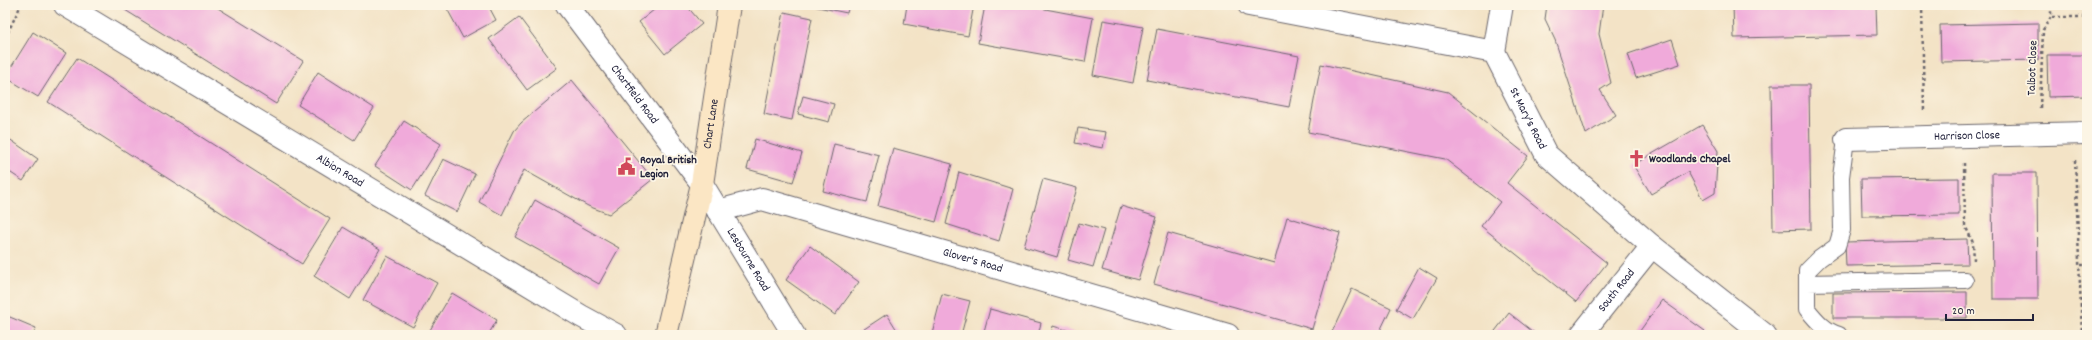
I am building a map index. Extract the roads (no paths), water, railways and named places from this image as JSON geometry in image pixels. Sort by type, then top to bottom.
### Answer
[{"type":"street","name":"Albion Road","points":[[65,5],[574,312],[616,335]]},
{"type":"street","name":"Chartfield Road","points":[[567,5],[702,184]]},
{"type":"street","name":"Chart Lane","points":[[666,335],[702,184],[729,5]]},
{"type":"street","points":[[1249,5],[1494,52],[1502,5]]},
{"type":"street","name":"St Mary's Road","points":[[1494,52],[1546,154],[1652,246],[1764,335]]},
{"type":"street","name":"Harrison Close","points":[[1846,139],[2080,133]]},
{"type":"street","name":"Lesbourne Road","points":[[702,184],[794,335]]},
{"type":"street","name":"Glover's Road","points":[[718,211],[762,198],[1228,335]]},
{"type":"street","name":"South Road","points":[[1580,335],[1652,246]]},
{"type":"lane","points":[[1839,335],[1832,333],[1818,322],[1807,309],[1807,271],[1819,259],[1837,246],[1842,230],[1841,177],[1846,139]]},
{"type":"lane","points":[[1807,283],[1965,280]]},
{"type":"place","name":"Woodlands Chapel","points":[[1636,159]]},
{"type":"place","name":"Royal British Legion","points":[[627,167]]}]
